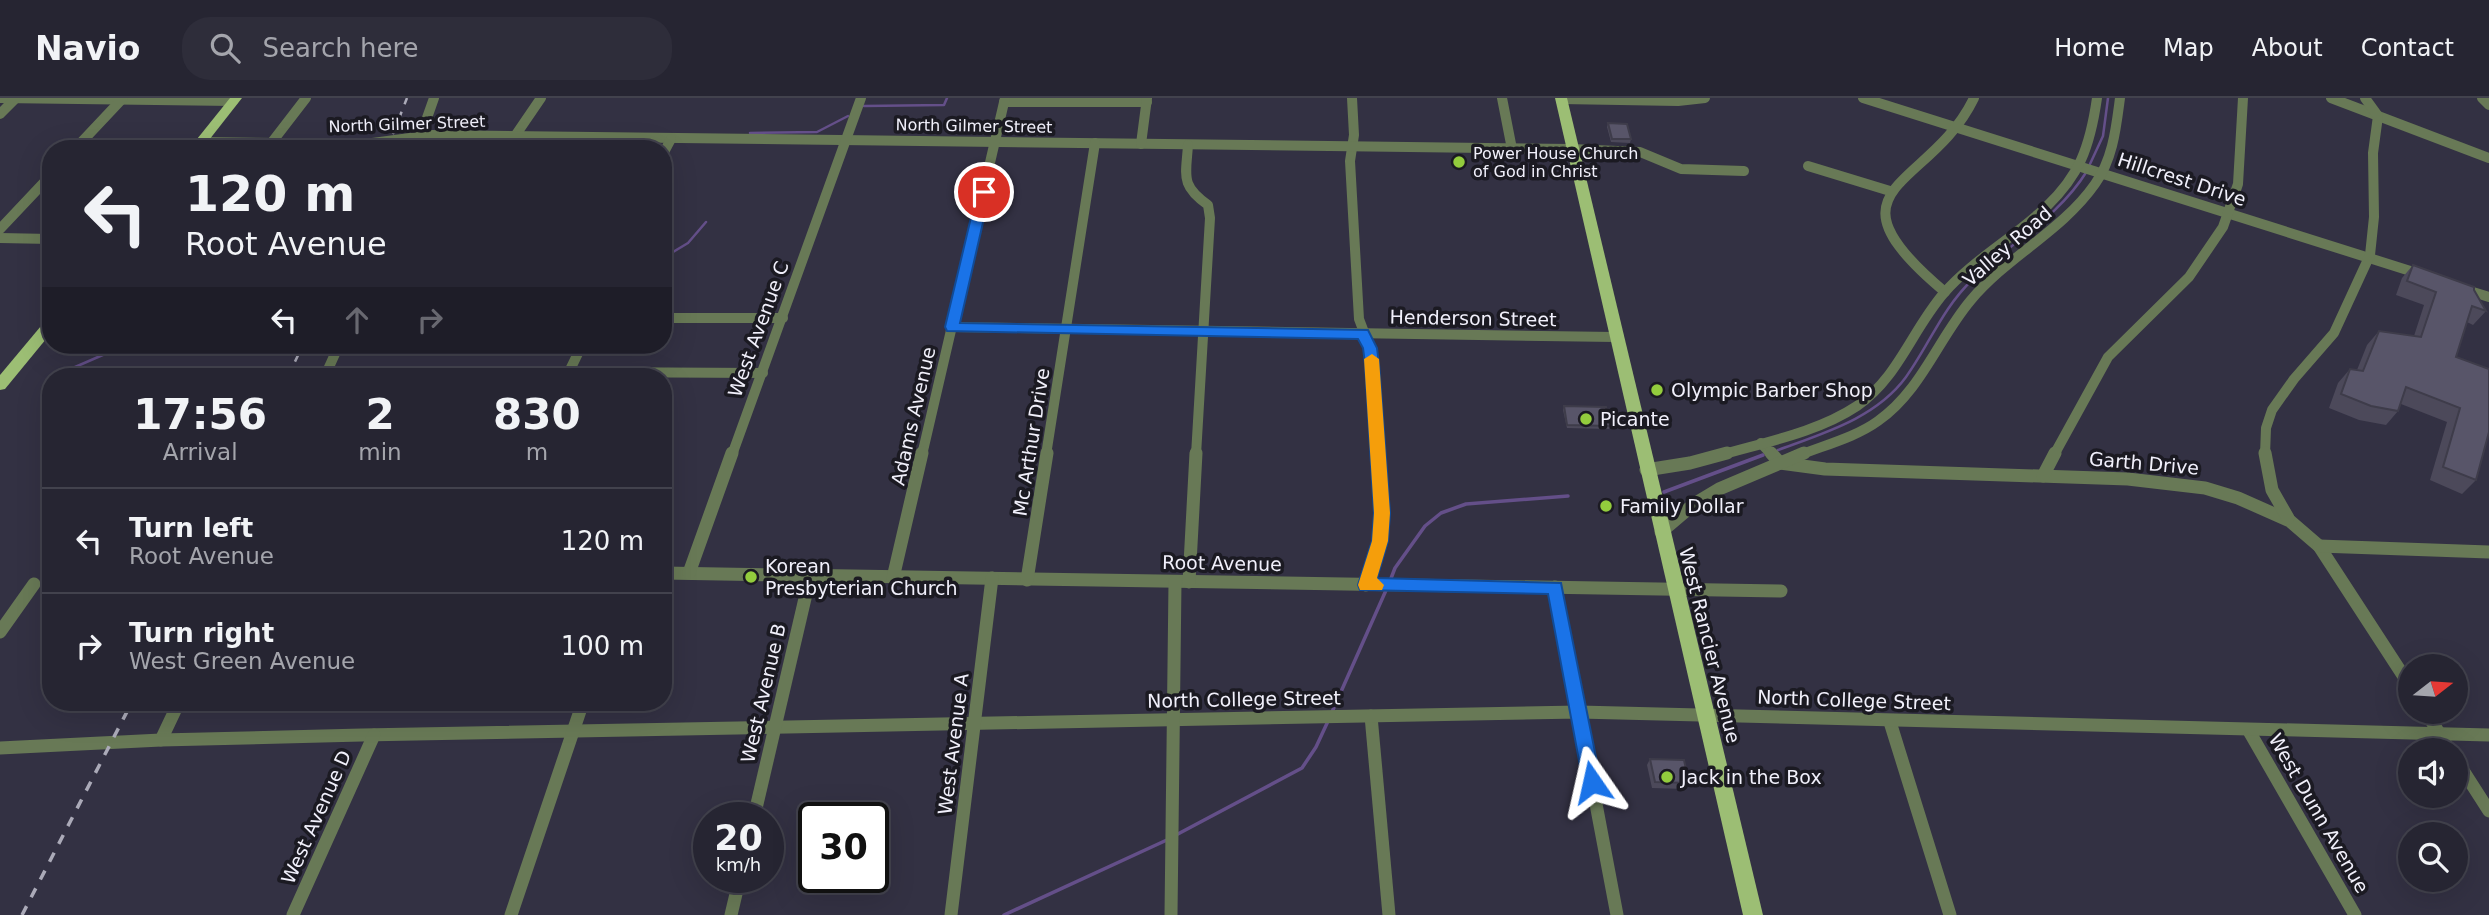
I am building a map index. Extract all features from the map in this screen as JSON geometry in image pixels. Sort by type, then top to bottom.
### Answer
[{"type":"main road","name":"West Rancier Avenue","points":[[1561,98],[1646,470],[1677,589],[1753,915]]},
{"type":"main road","points":[[202,140],[235,99]]},
{"type":"main road","points":[[0,385],[42,341]]},
{"type":"street","points":[[0,98],[235,99]]},
{"type":"street","points":[[0,114],[16,98]]},
{"type":"street","points":[[83,140],[122,98]]},
{"type":"street","points":[[274,140],[306,98]]},
{"type":"street","points":[[420,140],[434,98]]},
{"type":"street","points":[[515,136],[541,98]]},
{"type":"street","name":"West Avenue C","points":[[689,573],[861,98]]},
{"type":"street","points":[[1352,98],[1353,146],[1350,161],[1359,319],[1370,348],[1372,364],[1382,513],[1372,585]]},
{"type":"street","points":[[1502,98],[1512,149]]},
{"type":"street","points":[[1561,98],[1678,101],[1704,98]]},
{"type":"street","name":"Hillcrest Drive","points":[[1863,98],[2429,277]]},
{"type":"street","points":[[1945,292],[1906,257],[1887,226],[1884,214],[1889,191],[1944,143],[1974,98]]},
{"type":"street","points":[[1646,470],[1678,468],[1829,422],[1873,396],[1894,373],[1923,321],[1945,292],[2045,205],[2071,178],[2092,135],[2097,98]]},
{"type":"street","name":"Valley Road","points":[[1780,463],[1876,423],[1897,408],[1919,382],[1952,325],[1973,297],[2022,251],[2070,214],[2102,172],[2115,140],[2120,98]]},
{"type":"street","points":[[2043,476],[2108,357],[2189,276],[2230,214],[2238,184],[2243,98]]},
{"type":"street","points":[[2331,98],[2489,158]]},
{"type":"street","points":[[2290,521],[2277,504],[2272,491],[2264,460],[2263,440],[2272,409],[2287,386],[2337,329],[2369,258],[2374,226],[2373,152],[2378,116],[2365,98]]},
{"type":"street","points":[[2482,98],[2489,105]]},
{"type":"street","points":[[1005,100],[1147,100],[1141,144]]},
{"type":"street","name":"Adams Avenue","points":[[893,578],[1005,100]]},
{"type":"street","name":"North Gilmer Street","points":[[397,140],[421,137],[515,136],[1572,149],[1640,152],[1681,169],[1744,171]]},
{"type":"street","name":"Mc Arthur Drive","points":[[1027,580],[1095,143]]},
{"type":"street","points":[[1171,915],[1172,720],[1210,219],[1208,205],[1191,193],[1186,184],[1188,145]]},
{"type":"street","points":[[1808,166],[1889,191]]},
{"type":"street","points":[[0,229],[42,185]]},
{"type":"street","points":[[0,238],[42,239]]},
{"type":"street","points":[[2453,285],[2489,297]]},
{"type":"street","points":[[672,318],[783,318]]},
{"type":"street","name":"Henderson Street","points":[[952,327],[1615,337]]},
{"type":"street","points":[[672,373],[762,373]]},
{"type":"street","points":[[1661,532],[1694,504],[1719,489],[1780,463],[1761,443]]},
{"type":"street","name":"Garth Drive","points":[[1780,463],[1825,470],[2169,482],[2205,488],[2238,498],[2290,521],[2319,546],[2398,668]]},
{"type":"street","points":[[2319,546],[2489,552]]},
{"type":"street","name":"Root Avenue","points":[[672,573],[1781,591]]},
{"type":"street","name":"West Avenue B","points":[[758,802],[810,577]]},
{"type":"street","name":"West Avenue A","points":[[951,915],[992,578]]},
{"type":"street","points":[[0,632],[34,584]]},
{"type":"street","points":[[1555,587],[1617,915]]},
{"type":"street","points":[[161,740],[175,711]]},
{"type":"street","points":[[511,915],[580,711]]},
{"type":"street","name":"North College Street","points":[[0,748],[374,734],[572,733],[1579,712],[1890,722],[2489,735]]},
{"type":"street","points":[[1363,716],[1389,915]]},
{"type":"street","points":[[1890,722],[1950,915]]},
{"type":"street","points":[[2434,724],[2443,738]]},
{"type":"street","name":"West Dunn Avenue","points":[[2249,730],[2355,915]]},
{"type":"street","name":"West Avenue D","points":[[293,915],[374,734]]},
{"type":"street","points":[[2468,778],[2489,810]]},
{"type":"street","points":[[731,915],[736,893]]},
{"type":"building","points":[[1608,123],[1627,124],[1631,139],[1612,139]]},
{"type":"building","points":[[2413,265],[2474,287],[2486,311],[2472,306],[2456,357],[2489,369],[2489,432],[2476,480],[2443,467],[2460,408],[2406,387],[2398,411],[2371,406],[2341,394],[2350,369],[2363,371],[2379,331],[2421,337],[2436,292],[2407,281]]},
{"type":"building","name":"Picante","points":[[1564,406],[1606,407],[1610,426],[1567,425]]},
{"type":"building","name":"Jack in the Box","points":[[1650,759],[1684,760],[1689,783],[1655,782]]},
{"type":"waterway","points":[[864,106],[944,105],[947,98]]},
{"type":"waterway","points":[[2090,164],[2103,136],[2108,98]]},
{"type":"waterway","points":[[750,133],[817,132],[848,116]]},
{"type":"waterway","points":[[1778,450],[1864,414],[1894,391],[1906,377],[1961,291],[2062,203],[2087,171]]},
{"type":"waterway","points":[[672,253],[688,243],[706,222]]},
{"type":"waterway","points":[[73,368],[105,354]]},
{"type":"waterway","points":[[1664,492],[1763,455]]},
{"type":"waterway","points":[[1390,581],[1395,568],[1425,526],[1441,513],[1466,504],[1568,496]]},
{"type":"waterway","points":[[1332,712],[1387,588]]},
{"type":"waterway","points":[[1176,835],[1302,768],[1316,747],[1329,719]]},
{"type":"waterway","points":[[1004,915],[1169,839]]},
{"type":"railway","points":[[391,140],[407,98]]},
{"type":"railway","points":[[292,368],[299,354]]},
{"type":"railway","points":[[22,915],[127,711]]},
{"type":"slow traffic","points":[[1372,359],[1382,513],[1380,541],[1366,585],[1376,585]]},
{"type":"place","name":"Power House Church of God in Christ","points":[[1459,162]]},
{"type":"place","name":"Olympic Barber Shop","points":[[1657,390]]},
{"type":"place","name":"Picante","points":[[1586,419]]},
{"type":"place","name":"Family Dollar","points":[[1606,506]]},
{"type":"place","name":"Korean Presbyterian Church","points":[[751,577]]},
{"type":"place","name":"Jack in the Box","points":[[1667,777]]},
{"type":"route","points":[[984,192],[952,327],[1363,334],[1370,348],[1372,364],[1382,513],[1380,541],[1366,585],[1555,587],[1592,782]]}]
